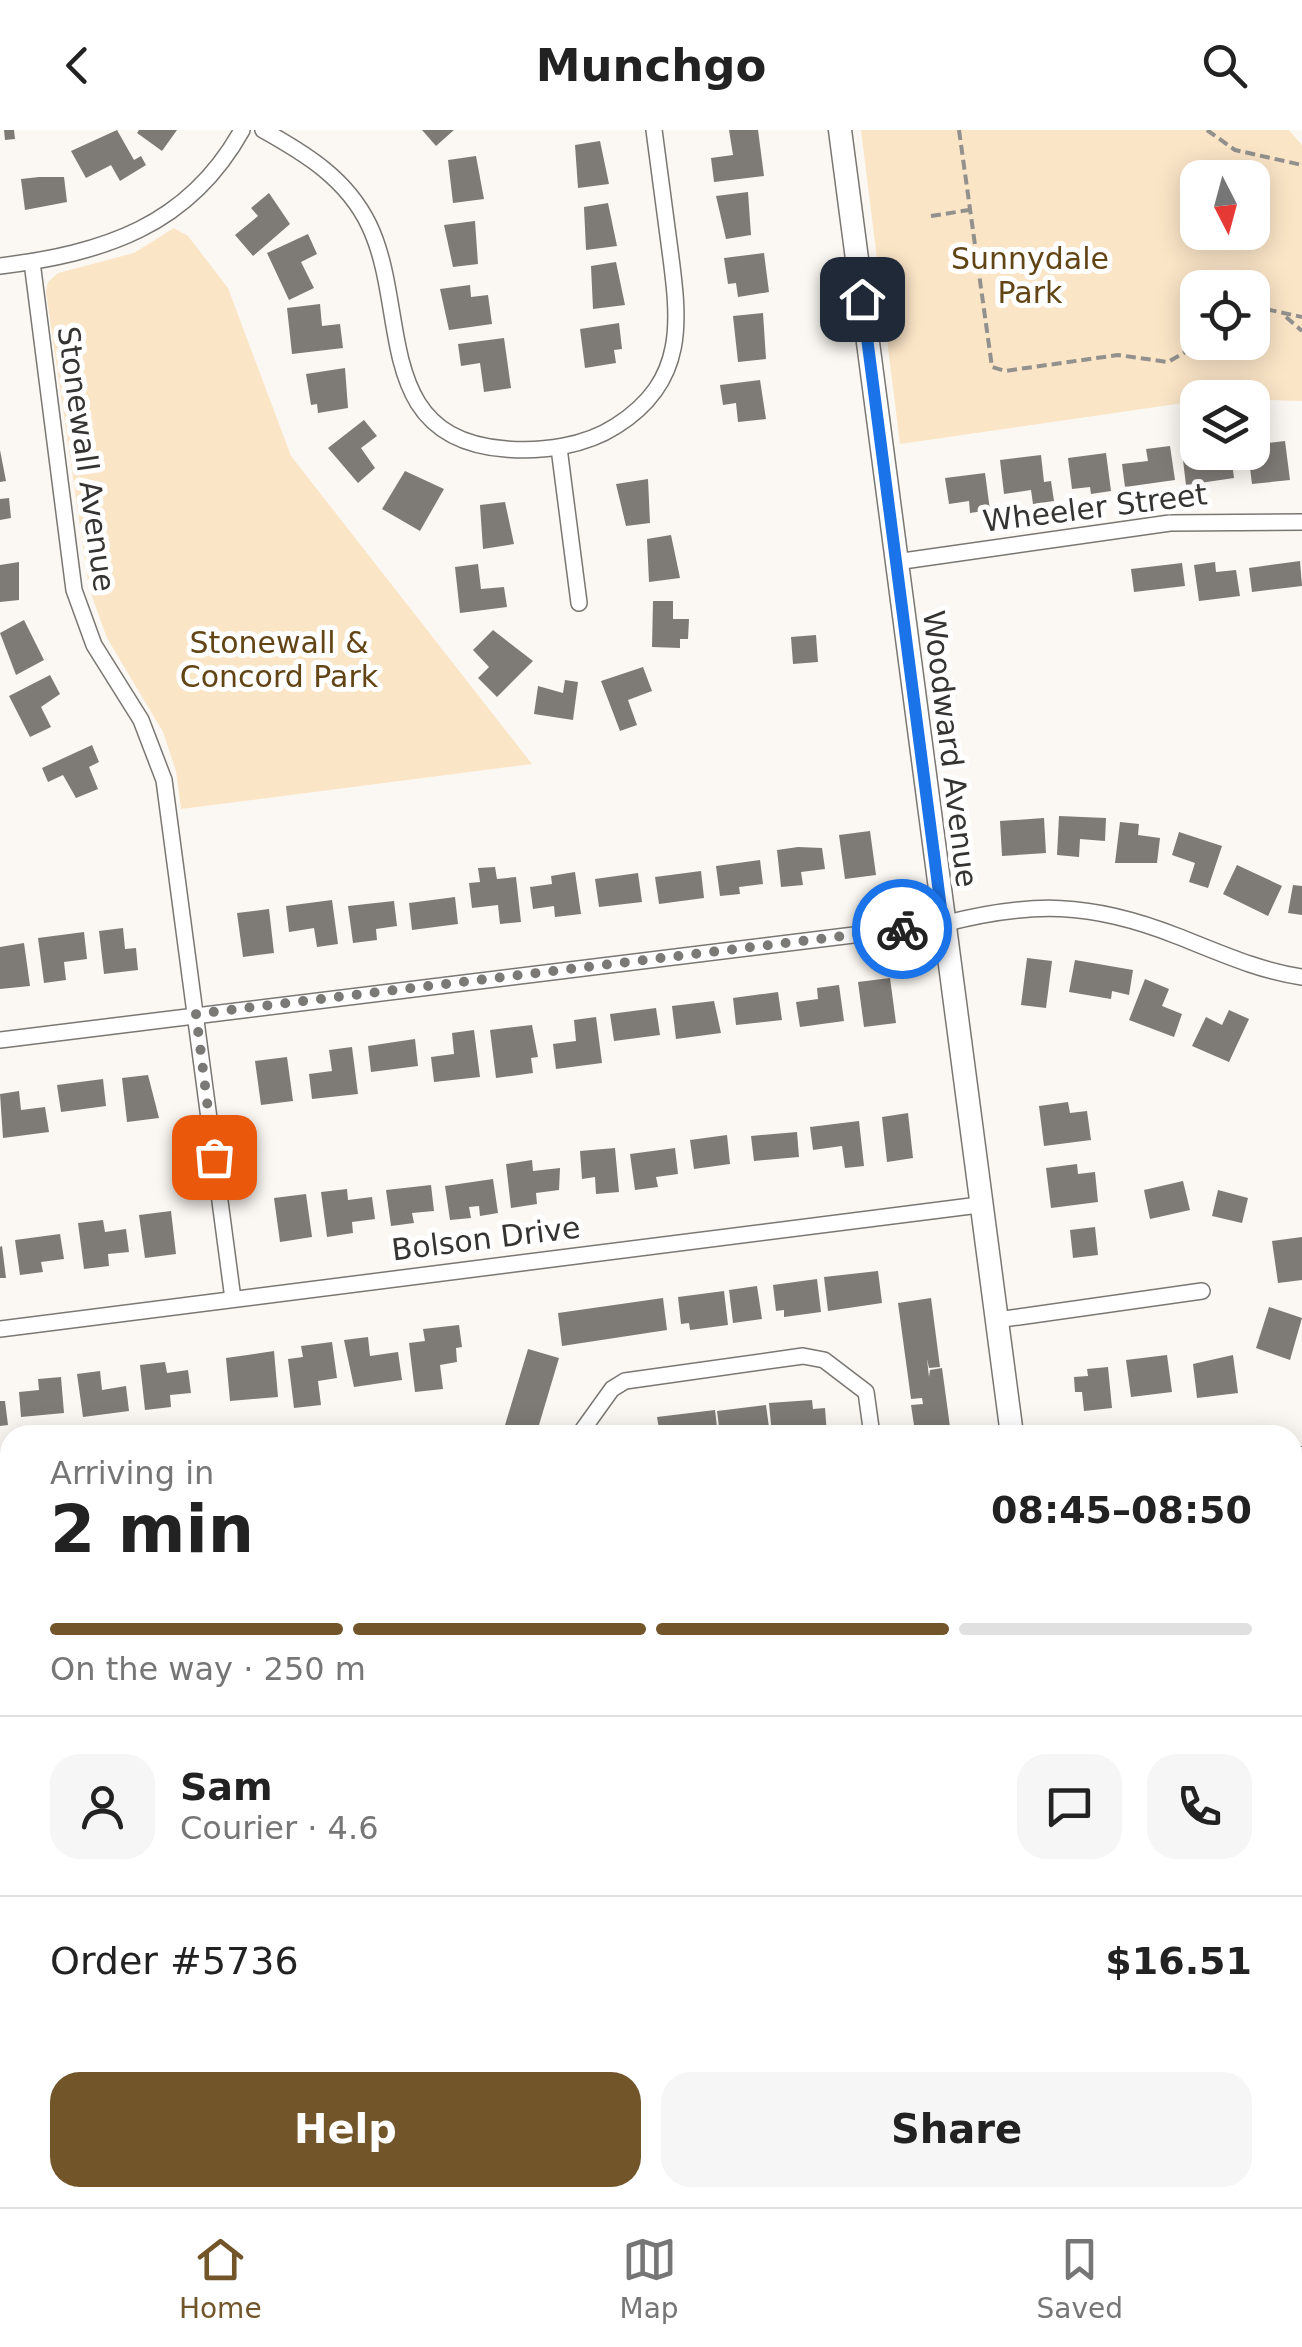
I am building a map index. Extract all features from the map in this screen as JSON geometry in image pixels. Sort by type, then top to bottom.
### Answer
[{"type":"main road","name":"Woodward Avenue","points":[[840,130],[1011,1425]]},
{"type":"street","points":[[0,266],[96,250],[149,226],[222,165],[242,130]]},
{"type":"street","points":[[263,130],[303,152],[356,202],[380,259],[396,356],[404,381],[436,422],[486,448],[559,448],[610,430],[651,399],[676,344],[678,309],[654,130]]},
{"type":"street","name":"Stonewall Avenue","points":[[32,262],[74,590],[94,645],[141,720],[159,762],[232,1299]]},
{"type":"street","points":[[559,448],[580,603]]},
{"type":"street","name":"Wheeler Street","points":[[896,562],[1170,523],[1302,522]]},
{"type":"street","points":[[0,1040],[943,924],[1006,908],[1099,912],[1166,931],[1259,968],[1302,977]]},
{"type":"street","name":"Bolson Drive","points":[[0,1329],[979,1205]]},
{"type":"street","points":[[996,1320],[1202,1291]]},
{"type":"street","points":[[587,1425],[612,1389],[642,1376],[804,1356],[824,1360],[866,1392],[871,1425]]},
{"type":"path","points":[[960,130],[990,359],[997,370],[1118,355],[1168,362],[1180,355]]},
{"type":"path","points":[[1208,130],[1235,150],[1302,164]]},
{"type":"path","points":[[932,216],[970,210]]},
{"type":"path","points":[[1270,309],[1302,332]]},
{"type":"path","points":[[1286,317],[1302,317]]},
{"type":"green space","name":"Sunnydale Park","points":[[861,130],[1289,130],[1302,145],[1302,401],[1270,400],[1270,380],[1180,380],[1180,403],[900,444]]},
{"type":"green space","name":"Stonewall & Concord Park","points":[[174,228],[188,236],[228,288],[291,456],[532,764],[181,809],[176,771],[163,732],[107,638],[89,588],[46,292],[48,282],[58,273],[134,253]]},
{"type":"building","points":[[4,130],[14,130],[15,139],[5,140]]},
{"type":"building","points":[[117,130],[134,160],[141,156],[146,165],[120,181],[111,165],[86,178],[71,151]]},
{"type":"building","points":[[177,130],[162,151],[137,133]]},
{"type":"building","points":[[422,130],[454,130],[436,146]]},
{"type":"building","points":[[729,130],[758,130],[764,176],[714,182],[711,158],[733,155]]},
{"type":"building","points":[[600,141],[609,184],[578,188],[575,145]]},
{"type":"building","points":[[476,156],[484,199],[453,203],[448,160]]},
{"type":"building","points":[[64,177],[67,202],[25,210],[21,179]]},
{"type":"building","points":[[748,192],[751,235],[726,239],[716,196]]},
{"type":"building","points":[[269,193],[290,224],[253,256],[235,235],[258,216],[251,208]]},
{"type":"building","points":[[608,203],[617,246],[586,250],[584,207]]},
{"type":"building","points":[[475,221],[478,264],[453,267],[444,225]]},
{"type":"building","points":[[308,234],[317,254],[301,262],[314,288],[289,300],[267,253]]},
{"type":"building","points":[[764,253],[769,292],[738,297],[736,283],[728,284],[724,258]]},
{"type":"building","points":[[616,262],[625,305],[593,309],[591,266]]},
{"type":"building","points":[[470,285],[471,297],[488,295],[492,324],[449,330],[440,289]]},
{"type":"building","points":[[320,304],[322,326],[340,324],[343,348],[292,354],[287,308]]},
{"type":"building","points":[[763,313],[766,359],[738,362],[733,316]]},
{"type":"building","points":[[619,323],[622,349],[614,350],[616,363],[585,368],[580,329]]},
{"type":"building","points":[[504,338],[511,388],[484,392],[480,363],[461,366],[458,344]]},
{"type":"building","points":[[345,368],[348,408],[318,413],[317,404],[311,405],[306,374]]},
{"type":"building","points":[[760,380],[766,419],[738,422],[736,403],[723,405],[720,385]]},
{"type":"building","points":[[364,420],[377,436],[361,448],[375,468],[358,483],[328,448]]},
{"type":"building","points":[[1285,441],[1290,480],[1252,484],[1250,470],[1270,470],[1270,443]]},
{"type":"building","points":[[1170,446],[1175,480],[1125,487],[1122,464],[1148,461],[1146,449]]},
{"type":"building","points":[[0,450],[6,481],[0,482]]},
{"type":"building","points":[[1106,453],[1111,491],[1091,494],[1090,487],[1072,489],[1068,458]]},
{"type":"building","points":[[1041,455],[1044,482],[1051,481],[1054,501],[1033,504],[1031,490],[1004,494],[1000,460]]},
{"type":"building","points":[[1184,470],[1233,470],[1234,478],[1186,485]]},
{"type":"building","points":[[405,471],[444,489],[420,531],[382,509]]},
{"type":"building","points":[[985,473],[990,510],[970,513],[969,501],[949,504],[945,478]]},
{"type":"building","points":[[648,479],[650,523],[626,526],[616,484]]},
{"type":"building","points":[[9,498],[11,518],[0,520],[0,499]]},
{"type":"building","points":[[505,502],[514,544],[483,549],[480,505]]},
{"type":"building","points":[[671,535],[680,578],[649,582],[647,539]]},
{"type":"building","points":[[1300,561],[1302,586],[1252,592],[1249,568]]},
{"type":"building","points":[[19,562],[19,600],[0,602],[0,565]]},
{"type":"building","points":[[1215,562],[1216,572],[1236,570],[1240,596],[1199,601],[1194,565]]},
{"type":"building","points":[[1182,563],[1185,586],[1134,592],[1131,569]]},
{"type":"building","points":[[478,564],[481,589],[504,587],[507,607],[460,613],[455,567]]},
{"type":"building","points":[[653,601],[673,601],[673,619],[689,619],[688,639],[680,639],[680,648],[652,647]]},
{"type":"building","points":[[24,620],[44,660],[16,675],[0,633]]},
{"type":"building","points":[[493,630],[533,661],[497,697],[478,678],[489,667],[473,650]]},
{"type":"building","points":[[816,635],[818,662],[793,664],[791,637]]},
{"type":"building","points":[[643,667],[652,691],[628,700],[637,725],[620,731],[601,681]]},
{"type":"building","points":[[50,675],[60,694],[41,707],[51,727],[30,737],[9,696]]},
{"type":"building","points":[[565,680],[578,682],[573,720],[534,714],[538,686],[563,693]]},
{"type":"building","points":[[92,745],[99,762],[89,767],[98,789],[76,798],[63,775],[48,782],[42,768]]},
{"type":"building","points":[[1059,816],[1106,818],[1105,841],[1080,839],[1079,857],[1057,855]]},
{"type":"building","points":[[1044,818],[1046,853],[1002,856],[1000,821]]},
{"type":"building","points":[[1120,822],[1139,824],[1138,835],[1160,838],[1157,863],[1115,863]]},
{"type":"building","points":[[870,831],[876,875],[845,879],[839,835]]},
{"type":"building","points":[[1179,832],[1222,846],[1208,888],[1189,882],[1195,863],[1172,855]]},
{"type":"building","points":[[822,848],[825,869],[801,872],[803,885],[781,887],[777,850]]},
{"type":"building","points":[[760,860],[763,884],[739,887],[740,894],[720,896],[716,866]]},
{"type":"building","points":[[1237,865],[1282,886],[1268,916],[1223,894]]},
{"type":"building","points":[[495,867],[497,879],[516,877],[521,922],[500,924],[498,905],[472,908],[469,883],[480,882],[478,868]]},
{"type":"building","points":[[701,871],[704,898],[659,904],[655,877]]},
{"type":"building","points":[[575,872],[581,914],[555,917],[554,906],[533,909],[530,887],[552,884],[551,876]]},
{"type":"building","points":[[638,873],[642,902],[599,907],[595,879]]},
{"type":"building","points":[[1293,885],[1302,886],[1302,915],[1288,913]]},
{"type":"building","points":[[455,897],[458,924],[412,930],[409,903]]},
{"type":"building","points":[[332,900],[338,944],[317,947],[314,928],[289,932],[286,906]]},
{"type":"building","points":[[394,901],[397,926],[376,929],[377,940],[353,943],[348,906]]},
{"type":"building","points":[[269,909],[274,953],[243,957],[237,913]]},
{"type":"building","points":[[123,928],[125,949],[136,948],[138,970],[104,974],[99,931]]},
{"type":"building","points":[[84,932],[87,959],[64,962],[66,980],[44,983],[38,938]]},
{"type":"building","points":[[24,943],[30,986],[0,989],[0,947]]},
{"type":"building","points":[[1027,958],[1052,961],[1046,1008],[1021,1005]]},
{"type":"building","points":[[1075,960],[1133,970],[1129,995],[1112,991],[1111,999],[1069,992]]},
{"type":"building","points":[[890,978],[896,1023],[864,1027],[858,982]]},
{"type":"building","points":[[1145,979],[1169,989],[1162,1006],[1182,1014],[1174,1037],[1129,1020]]},
{"type":"building","points":[[839,985],[844,1021],[800,1027],[796,1002],[818,999],[817,988]]},
{"type":"building","points":[[778,992],[782,1020],[736,1025],[733,998]]},
{"type":"building","points":[[714,1001],[721,1033],[676,1039],[672,1006]]},
{"type":"building","points":[[656,1008],[660,1035],[614,1041],[610,1014]]},
{"type":"building","points":[[1229,1010],[1249,1019],[1229,1062],[1192,1046],[1206,1017],[1222,1025]]},
{"type":"building","points":[[596,1017],[602,1063],[556,1069],[553,1044],[576,1041],[574,1020]]},
{"type":"building","points":[[532,1025],[538,1057],[531,1058],[533,1073],[496,1078],[490,1030]]},
{"type":"building","points":[[474,1030],[480,1077],[434,1082],[431,1057],[454,1054],[452,1033]]},
{"type":"building","points":[[415,1039],[418,1066],[371,1072],[368,1046]]},
{"type":"building","points":[[352,1047],[358,1094],[312,1099],[309,1074],[332,1071],[329,1050]]},
{"type":"building","points":[[287,1057],[293,1101],[261,1105],[255,1061]]},
{"type":"building","points":[[148,1075],[159,1118],[127,1122],[122,1078]]},
{"type":"building","points":[[103,1079],[106,1106],[61,1112],[57,1085]]},
{"type":"building","points":[[19,1091],[21,1110],[45,1107],[49,1132],[3,1138],[0,1094]]},
{"type":"building","points":[[1068,1102],[1070,1113],[1087,1111],[1091,1140],[1044,1146],[1039,1106]]},
{"type":"building","points":[[908,1113],[913,1158],[887,1162],[882,1117]]},
{"type":"building","points":[[859,1121],[864,1166],[845,1168],[842,1146],[813,1150],[810,1127]]},
{"type":"building","points":[[797,1132],[799,1157],[754,1161],[751,1136]]},
{"type":"building","points":[[727,1135],[730,1164],[694,1169],[690,1140]]},
{"type":"building","points":[[615,1148],[619,1192],[596,1194],[595,1177],[582,1179],[580,1151]]},
{"type":"building","points":[[675,1148],[678,1174],[656,1177],[658,1187],[635,1190],[630,1154]]},
{"type":"building","points":[[532,1160],[533,1171],[560,1168],[559,1190],[536,1193],[537,1204],[511,1208],[506,1164]]},
{"type":"building","points":[[1077,1164],[1078,1174],[1095,1172],[1098,1202],[1051,1208],[1046,1168]]},
{"type":"building","points":[[493,1179],[498,1213],[480,1216],[479,1206],[469,1207],[471,1218],[450,1220],[445,1186]]},
{"type":"building","points":[[1183,1181],[1190,1210],[1150,1219],[1144,1190]]},
{"type":"building","points":[[431,1185],[434,1211],[412,1213],[414,1223],[391,1226],[386,1190]]},
{"type":"building","points":[[347,1189],[348,1200],[372,1197],[375,1219],[352,1222],[353,1233],[327,1237],[321,1192]]},
{"type":"building","points":[[1218,1190],[1248,1198],[1242,1223],[1212,1216]]},
{"type":"building","points":[[306,1194],[312,1237],[280,1242],[274,1198]]},
{"type":"building","points":[[171,1211],[176,1254],[145,1258],[139,1215]]},
{"type":"building","points":[[103,1220],[105,1232],[126,1229],[129,1252],[108,1254],[109,1266],[84,1269],[78,1223]]},
{"type":"building","points":[[1095,1227],[1098,1255],[1073,1258],[1070,1230]]},
{"type":"building","points":[[60,1234],[64,1259],[41,1262],[43,1272],[20,1275],[15,1240]]},
{"type":"building","points":[[1302,1237],[1302,1280],[1278,1283],[1272,1241]]},
{"type":"building","points":[[2,1246],[6,1278],[0,1278]]},
{"type":"building","points":[[878,1271],[882,1303],[828,1311],[824,1277]]},
{"type":"building","points":[[817,1279],[821,1312],[784,1317],[784,1310],[776,1311],[773,1285]]},
{"type":"building","points":[[757,1286],[762,1319],[733,1323],[729,1290]]},
{"type":"building","points":[[724,1291],[728,1325],[690,1330],[689,1323],[681,1324],[678,1297]]},
{"type":"building","points":[[663,1298],[667,1330],[562,1346],[558,1313]]},
{"type":"building","points":[[931,1298],[940,1367],[929,1368],[927,1359],[929,1377],[930,1370],[942,1368],[950,1425],[914,1425],[911,1405],[923,1404],[922,1398],[911,1399],[898,1303]]},
{"type":"building","points":[[1269,1307],[1302,1318],[1290,1360],[1256,1348]]},
{"type":"building","points":[[459,1325],[462,1347],[456,1348],[457,1362],[440,1365],[443,1389],[415,1392],[409,1343],[425,1341],[423,1329]]},
{"type":"building","points":[[368,1337],[370,1356],[398,1352],[402,1380],[354,1387],[344,1340]]},
{"type":"building","points":[[332,1342],[337,1378],[318,1381],[321,1405],[294,1408],[288,1359],[303,1357],[301,1346]]},
{"type":"building","points":[[528,1349],[559,1358],[539,1425],[505,1425]]},
{"type":"building","points":[[274,1351],[278,1397],[230,1401],[226,1358]]},
{"type":"building","points":[[1167,1355],[1172,1392],[1131,1397],[1126,1360]]},
{"type":"building","points":[[1233,1355],[1238,1393],[1197,1398],[1193,1364]]},
{"type":"building","points":[[165,1362],[167,1373],[188,1370],[191,1393],[170,1395],[171,1407],[145,1410],[140,1365]]},
{"type":"building","points":[[1108,1367],[1112,1408],[1084,1411],[1082,1392],[1075,1392],[1074,1377],[1088,1376],[1087,1369]]},
{"type":"building","points":[[100,1371],[102,1390],[126,1386],[129,1411],[83,1417],[77,1374]]},
{"type":"building","points":[[61,1377],[64,1413],[21,1417],[19,1392],[39,1390],[38,1379]]},
{"type":"building","points":[[812,1400],[813,1409],[825,1408],[826,1425],[771,1425],[769,1403]]},
{"type":"building","points":[[0,1401],[5,1401],[8,1425],[0,1425]]},
{"type":"building","points":[[766,1405],[769,1425],[719,1425],[717,1411]]},
{"type":"building","points":[[715,1410],[717,1425],[658,1425],[657,1417]]},
{"type":"way so far","points":[[214,1157],[196,1014],[902,929]]},
{"type":"route","points":[[862,299],[943,924],[902,929]]}]
